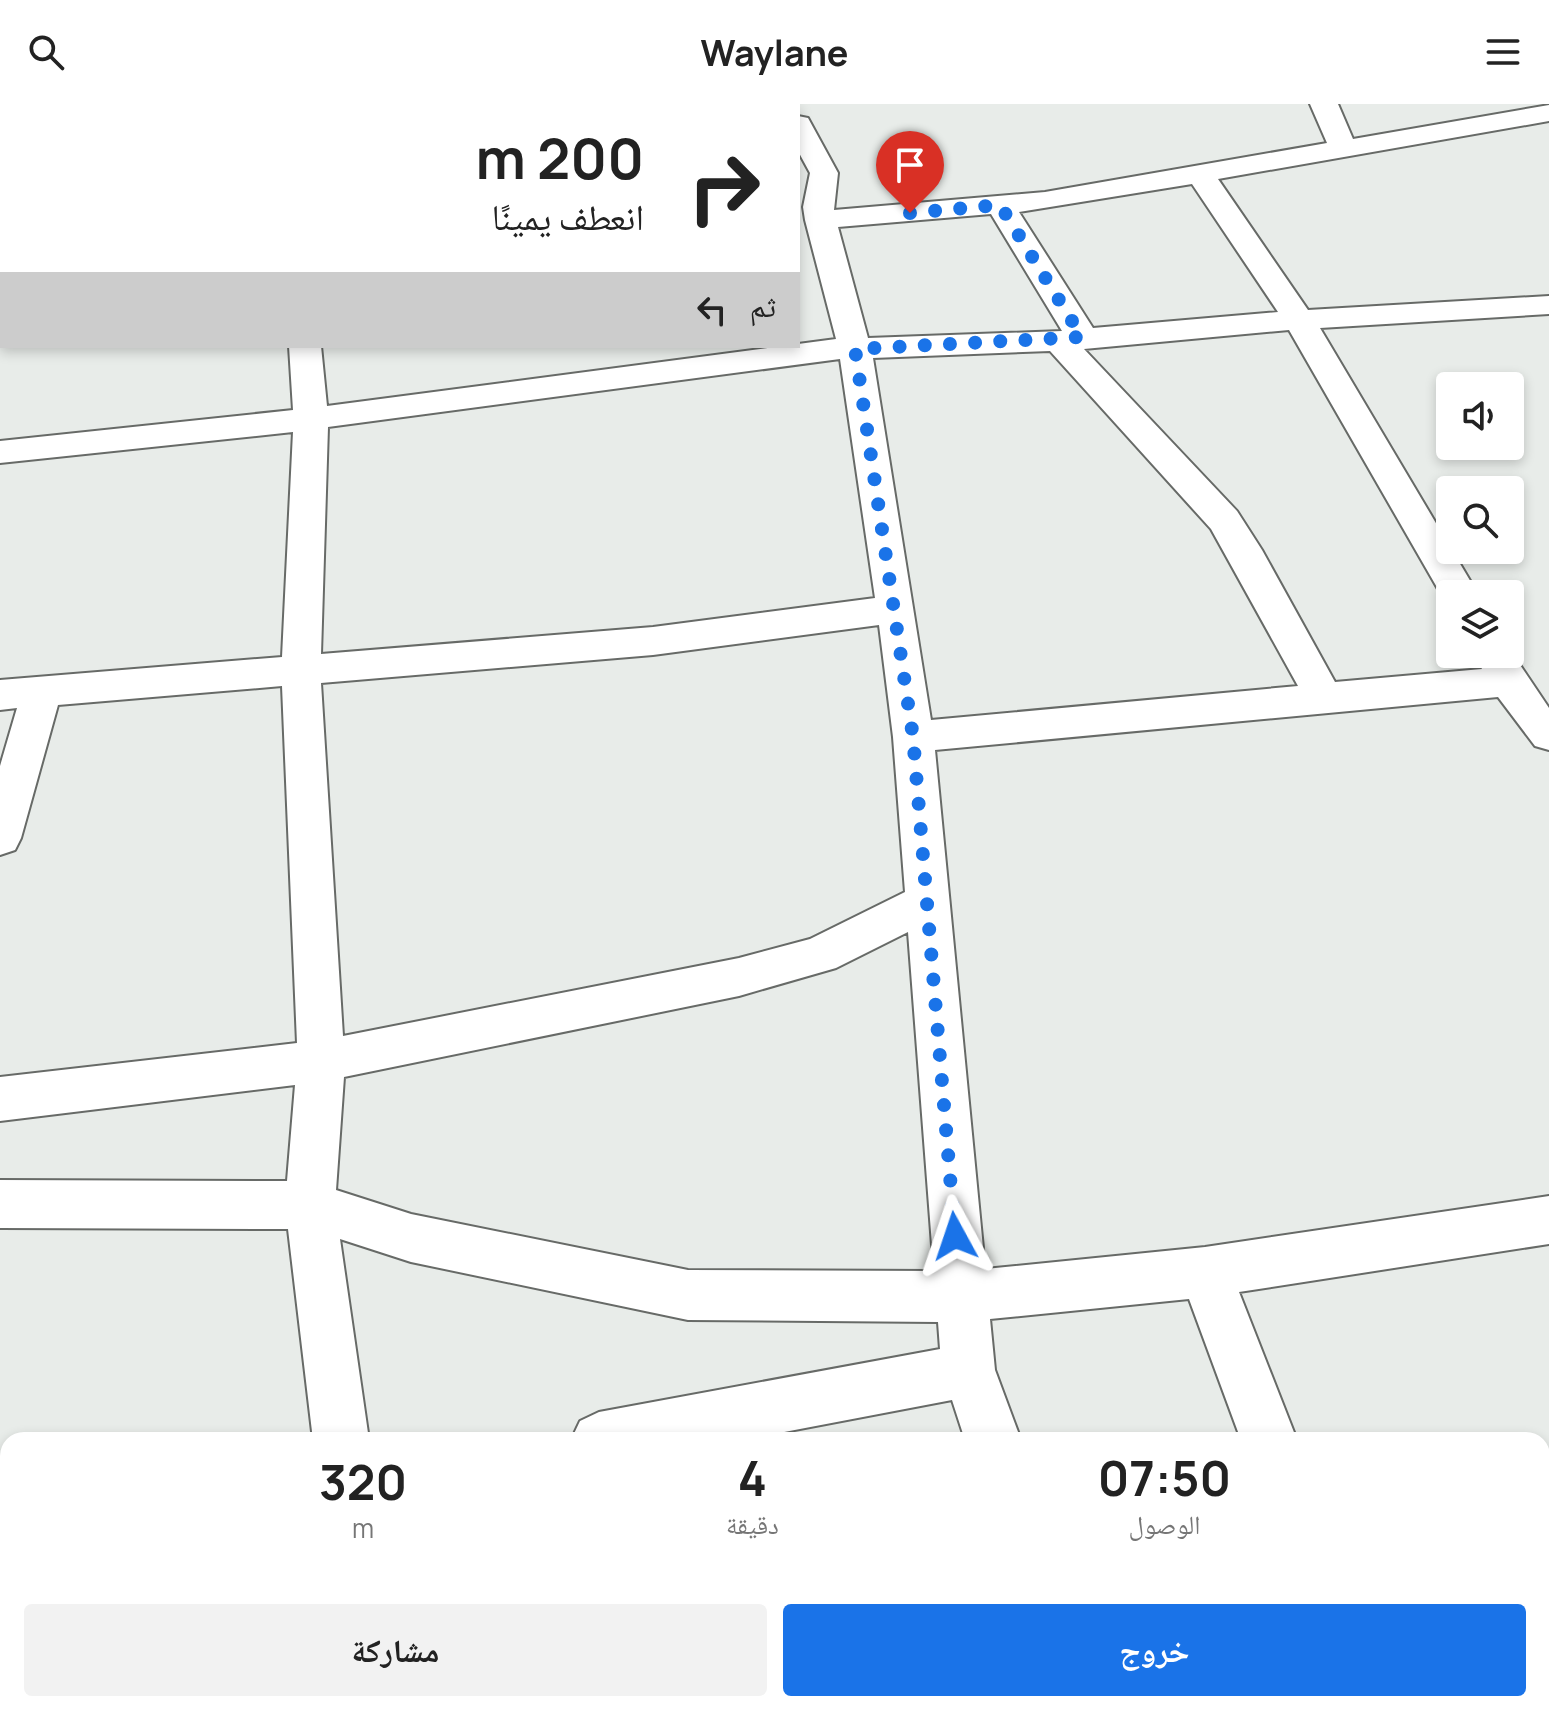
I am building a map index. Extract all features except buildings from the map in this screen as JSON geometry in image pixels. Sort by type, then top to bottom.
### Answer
[{"type":"street","points":[[1324,104],[1343,149]]},
{"type":"street","points":[[812,204],[1000,205],[1200,175],[1548,115]]},
{"type":"street","points":[[800,128],[824,173],[812,204],[855,349],[896,609],[913,737],[968,1370],[990,1432]]},
{"type":"street","points":[[1200,175],[1299,320],[1451,580]]},
{"type":"street","points":[[1000,205],[1070,339],[1224,520],[1244,550],[1325,700]]},
{"type":"street","points":[[0,452],[311,419],[814,350],[1070,339],[1299,320],[1549,305]]},
{"type":"street","points":[[305,348],[311,419],[301,670],[321,1061],[310,1205],[340,1432]]},
{"type":"street","points":[[0,695],[653,641],[896,609]]},
{"type":"street","points":[[913,737],[1325,700],[1500,668],[1545,725]]},
{"type":"street","points":[[0,838],[42,691]]},
{"type":"street","points":[[0,1099],[321,1061],[739,977],[820,955],[928,901]]},
{"type":"street","points":[[0,1204],[310,1205],[411,1238],[688,1295],[960,1297],[1205,1272],[1549,1220]]},
{"type":"street","points":[[1205,1272],[1266,1432]]},
{"type":"street","points":[[641,1432],[968,1370]]},
{"type":"route","points":[[910,213],[1000,205],[1016,236],[1082,337],[1059,341],[855,349],[913,737],[955,1236]]}]
